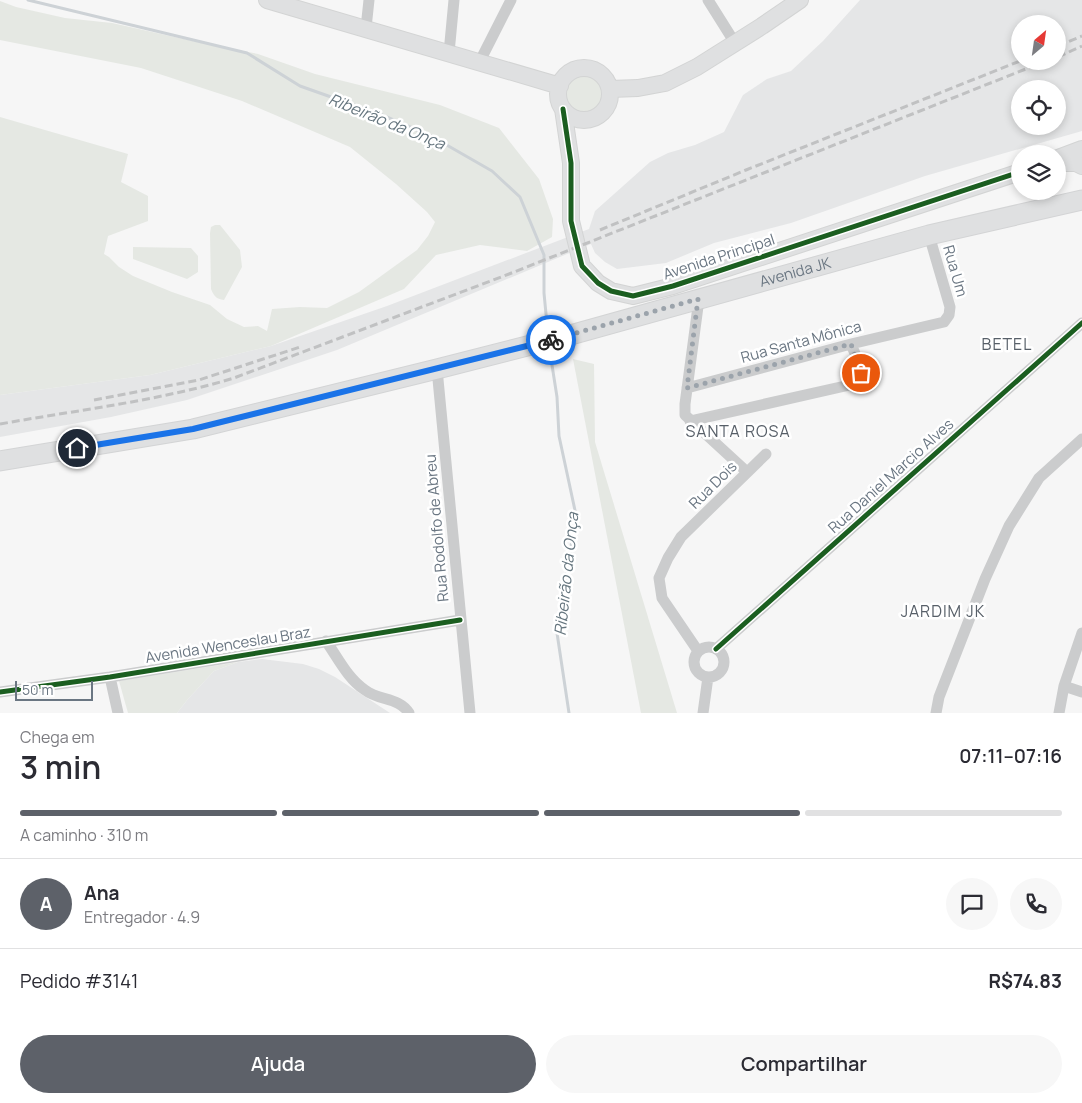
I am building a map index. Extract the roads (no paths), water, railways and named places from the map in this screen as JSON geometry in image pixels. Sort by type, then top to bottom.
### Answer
[{"type":"main road","name":"Avenida JK","points":[[0,461],[193,429],[574,334],[929,235],[1080,197]]},
{"type":"street","points":[[267,0],[290,3],[479,63],[560,86]]},
{"type":"street","points":[[366,28],[369,0]]},
{"type":"street","points":[[449,53],[454,0]]},
{"type":"street","points":[[479,63],[511,0]]},
{"type":"street","points":[[708,0],[735,43]]},
{"type":"street","points":[[610,89],[638,88],[664,82],[697,67],[800,0]]},
{"type":"street","points":[[586,68],[601,74],[607,81],[610,89],[610,97],[605,110],[592,119],[585,120],[569,115],[563,109],[558,94],[560,86],[570,73],[577,69],[586,68]]},
{"type":"street","name":"Avenida Principal","points":[[563,109],[571,163],[571,221],[582,266],[598,283],[611,291],[633,296],[673,286],[1011,175]]},
{"type":"street","name":"Avenida Principal","points":[[571,163],[585,120]]},
{"type":"street","points":[[1066,155],[1082,149]]},
{"type":"street","points":[[1066,163],[1076,163],[1082,166]]},
{"type":"street","name":"Rua Um","points":[[929,235],[950,307],[948,315]]},
{"type":"street","points":[[698,299],[685,415],[747,472]]},
{"type":"street","name":"Rua Santa Mônica","points":[[687,388],[851,344],[944,322],[948,315]]},
{"type":"street","name":"Rua Daniel Marcio Alves","points":[[716,649],[1082,323]]},
{"type":"street","points":[[690,421],[854,384],[860,380],[861,373],[851,344]]},
{"type":"street","name":"Rua Rodolfo de Abreu","points":[[437,369],[470,713]]},
{"type":"street","points":[[936,713],[939,698],[981,588],[1009,526],[1039,478],[1082,439]]},
{"type":"street","name":"Rua Dois","points":[[698,651],[662,598],[659,578],[668,558],[681,537],[766,454]]},
{"type":"street","name":"Avenida Wenceslau Braz","points":[[0,692],[110,677],[460,620]]},
{"type":"street","points":[[1058,713],[1064,686],[1082,633]]},
{"type":"street","points":[[326,641],[352,678],[364,690],[372,695],[406,707],[409,713]]},
{"type":"street","points":[[707,647],[716,649],[722,656],[724,666],[718,674],[708,677],[699,674],[695,670],[693,660],[698,651],[707,647]]},
{"type":"street","points":[[110,677],[118,713]]},
{"type":"street","points":[[703,713],[708,677]]},
{"type":"street","points":[[1064,686],[1082,692]]},
{"type":"waterway","name":"Ribeirão da Onça","points":[[28,0],[247,53],[300,86],[382,115],[431,136],[492,171],[520,197],[544,255],[544,293],[548,335]]},
{"type":"waterway","name":"Ribeirão da Onça","points":[[549,346],[557,397],[559,436],[576,515],[557,633],[569,713]]},
{"type":"railway","points":[[1066,43],[1082,36]]},
{"type":"railway","points":[[1066,53],[1082,46]]},
{"type":"railway","points":[[600,230],[1011,65]]},
{"type":"railway","points":[[0,424],[147,399],[234,378],[509,274],[1023,70]]},
{"type":"railway","points":[[94,400],[199,380],[300,347]]},
{"type":"district","name":"BETEL","points":[[1007,344]]},
{"type":"district","name":"SANTA ROSA","points":[[738,431]]},
{"type":"district","name":"JARDIM JK","points":[[943,611]]}]
